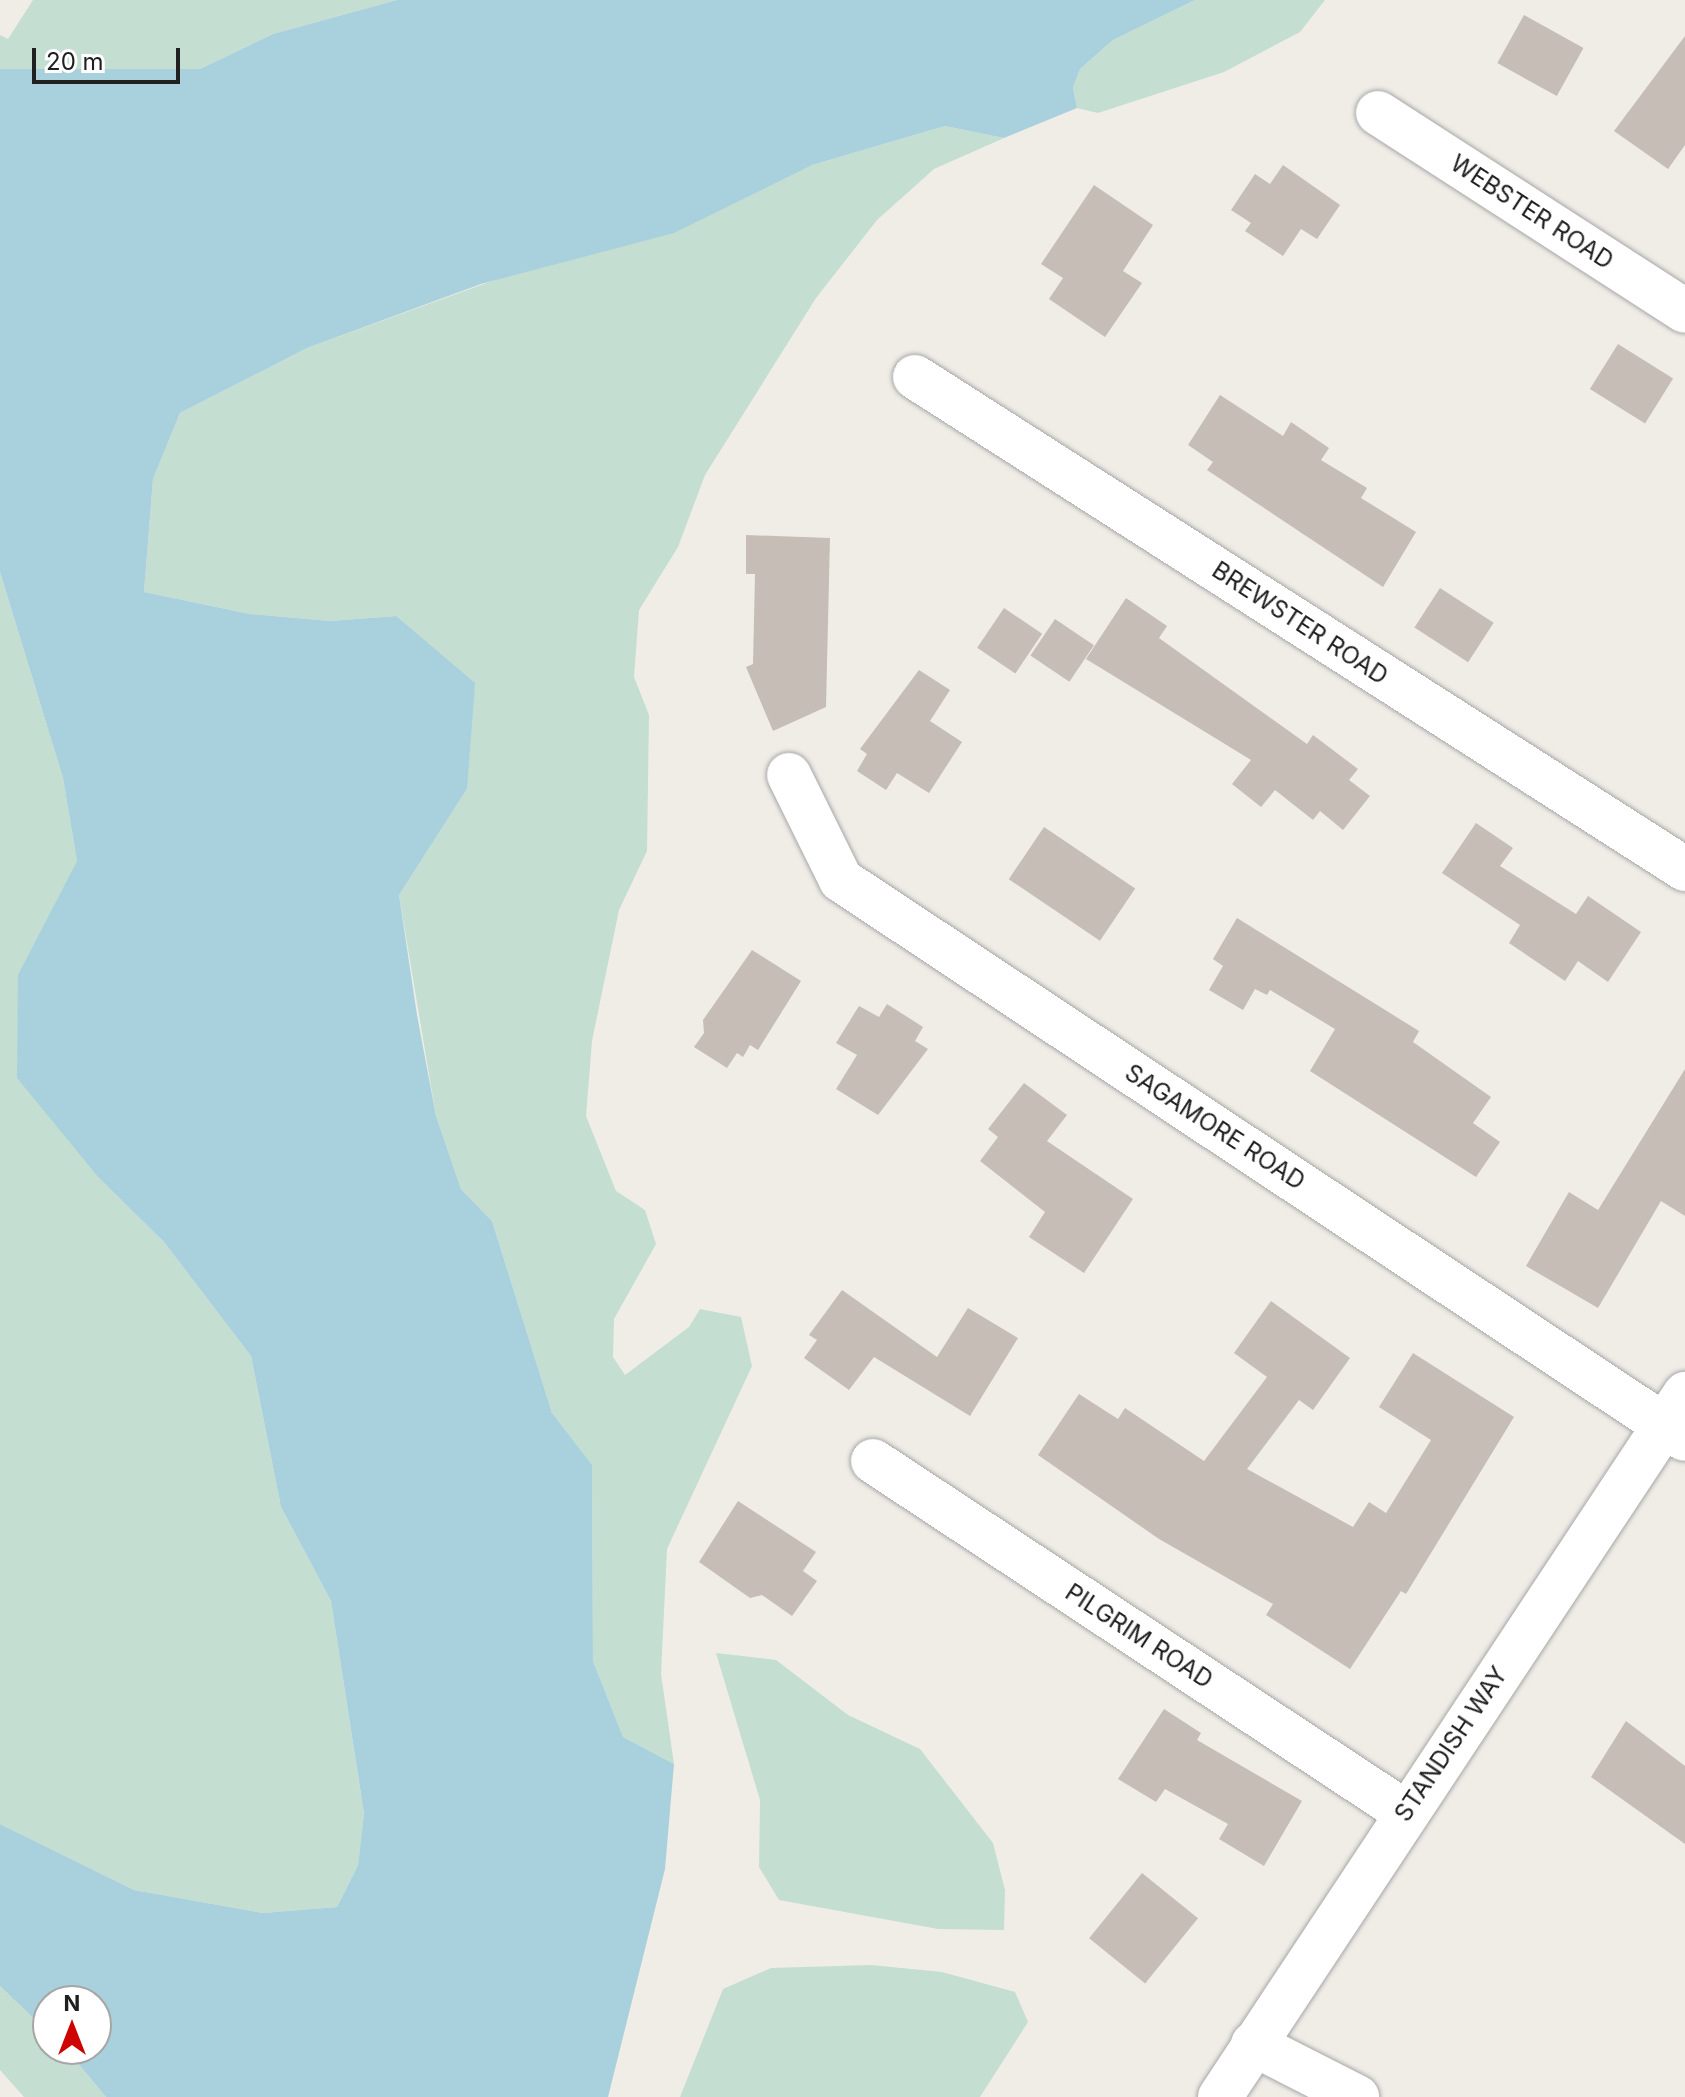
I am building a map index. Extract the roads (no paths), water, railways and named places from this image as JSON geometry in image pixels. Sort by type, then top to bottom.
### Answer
[{"type":"street","name":"WEBSTER ROAD","points":[[1378,113],[1685,311]]},
{"type":"street","name":"BREWSTER ROAD","points":[[915,377],[1685,869]]},
{"type":"street","name":"SAGAMORE ROAD","points":[[789,775],[841,880],[1678,1419]]},
{"type":"street","name":"STANDISH WAY","points":[[1220,2097],[1405,1812],[1678,1419]]},
{"type":"street","name":"PILGRIM ROAD","points":[[873,1461],[1405,1812]]},
{"type":"street","points":[[1253,2044],[1357,2097]]},
{"type":"water","points":[[397,0],[1195,0],[1113,40],[1080,69],[1073,88],[1077,108],[1004,138],[945,126],[812,165],[674,233],[481,284],[307,348],[180,413],[153,479],[144,592],[250,614],[330,621],[396,616],[475,683],[467,789],[399,895],[417,1015],[436,1116],[461,1189],[492,1221],[552,1413],[592,1465],[593,1661],[623,1737],[674,1764],[665,1869],[608,2097],[106,2097],[79,2065],[112,2065],[112,1985],[32,1985],[32,2017],[0,1986],[0,1824],[134,1890],[263,1913],[337,1907],[358,1865],[364,1814],[331,1601],[281,1507],[251,1356],[164,1242],[99,1178],[17,1078],[18,975],[77,861],[63,778],[0,572],[0,69],[200,69],[273,34]]}]
